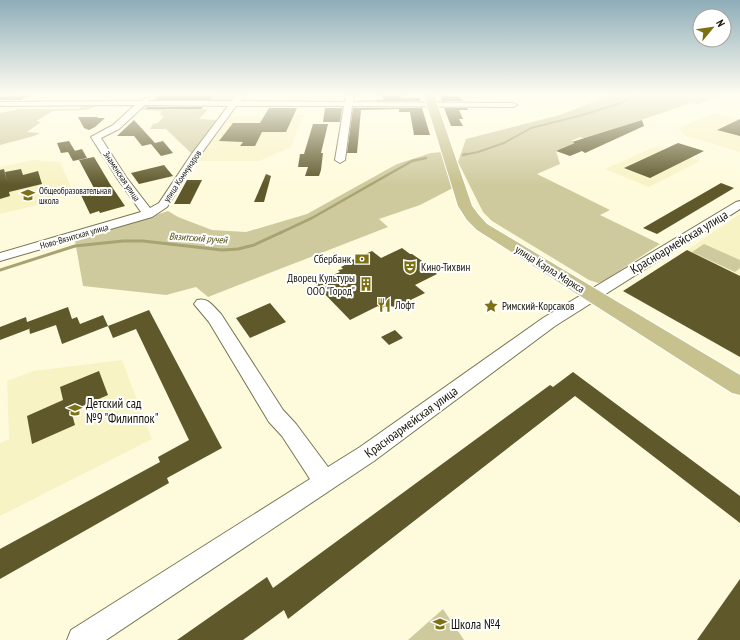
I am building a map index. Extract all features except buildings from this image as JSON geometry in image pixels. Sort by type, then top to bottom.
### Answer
[{"type":"main road","name":"улица Карла Маркса","points":[[439,125],[465,206],[472,217],[482,227],[740,386]]},
{"type":"street","name":"Знаменская улица","points":[[118,125],[96,136],[122,178],[148,214]]},
{"type":"street","name":"улица Коммунаров","points":[[148,214],[163,204],[194,157],[218,125]]},
{"type":"street","points":[[340,160],[345,125]]},
{"type":"street","name":"Красноармейская улица","points":[[81,640],[325,482],[391,437],[535,331],[740,204]]},
{"type":"street","name":"Ново-Вязитская улица","points":[[0,258],[148,214]]},
{"type":"street","points":[[202,304],[215,318],[276,416],[289,430],[325,482]]},
{"type":"shaded area","points":[[0,125],[37,125],[27,132],[40,133],[0,145]]},
{"type":"shaded area","points":[[152,125],[214,125],[193,153],[191,153],[166,129],[150,129]]},
{"type":"shaded area","points":[[223,125],[300,125],[291,147],[259,161],[197,161]]},
{"type":"shaded area","points":[[521,125],[627,125],[585,139],[580,137],[571,141],[579,144],[556,151],[560,164],[537,174],[610,210],[600,215],[660,244],[604,281],[598,283],[589,280],[492,221],[483,212],[458,162],[466,139]]},
{"type":"shaded area","points":[[686,125],[740,125],[740,152],[686,136],[679,128]]},
{"type":"shaded area","points":[[657,146],[700,161],[649,187],[605,169]]},
{"type":"shaded area","points":[[443,152],[453,188],[420,205],[379,219],[388,227],[208,297],[196,287],[166,295],[83,286],[75,241],[168,211],[178,217],[212,230],[246,232],[307,214],[397,164],[431,153]]},
{"type":"shaded area","name":"Общеобразовательная школа","points":[[33,160],[60,162],[71,187],[42,204],[0,214],[0,167]]},
{"type":"shaded area","points":[[740,214],[740,276],[687,250]]},
{"type":"shaded area","points":[[704,244],[740,260],[740,268],[735,272],[692,252]]},
{"type":"shaded area","name":"Детский сад №9 \"Филиппок\"","points":[[122,360],[152,439],[0,516],[0,443],[9,439],[7,381],[33,371]]},
{"type":"shaded area","name":"Школа №4","points":[[443,609],[464,640],[408,640]]},
{"type":"waterway","name":"Вязитский ручей","points":[[466,154],[463,155],[478,152],[504,143],[531,128],[544,125]]},
{"type":"waterway","name":"Вязитский ручей","points":[[280,233],[312,218],[412,161],[426,158]]},
{"type":"waterway","name":"Вязитский ручей","points":[[0,270],[75,246],[123,241],[143,241],[222,250],[238,249],[254,245],[282,232]]},
{"type":"place","name":"Общеобразовательная школа","points":[[28,195]]},
{"type":"place","name":"Сбербанк","points":[[362,259]]},
{"type":"place","name":"Кино-Тихвин","points":[[410,267]]},
{"type":"place","name":"Дворец Культуры ООО \"Город\"","points":[[366,284]]},
{"type":"place","name":"Лофт","points":[[384,305]]},
{"type":"place","name":"Римский-Корсаков","points":[[491,306]]},
{"type":"place","name":"Детский сад №9 \"Филиппок\"","points":[[75,410]]},
{"type":"place","name":"Школа №4","points":[[440,624]]}]
